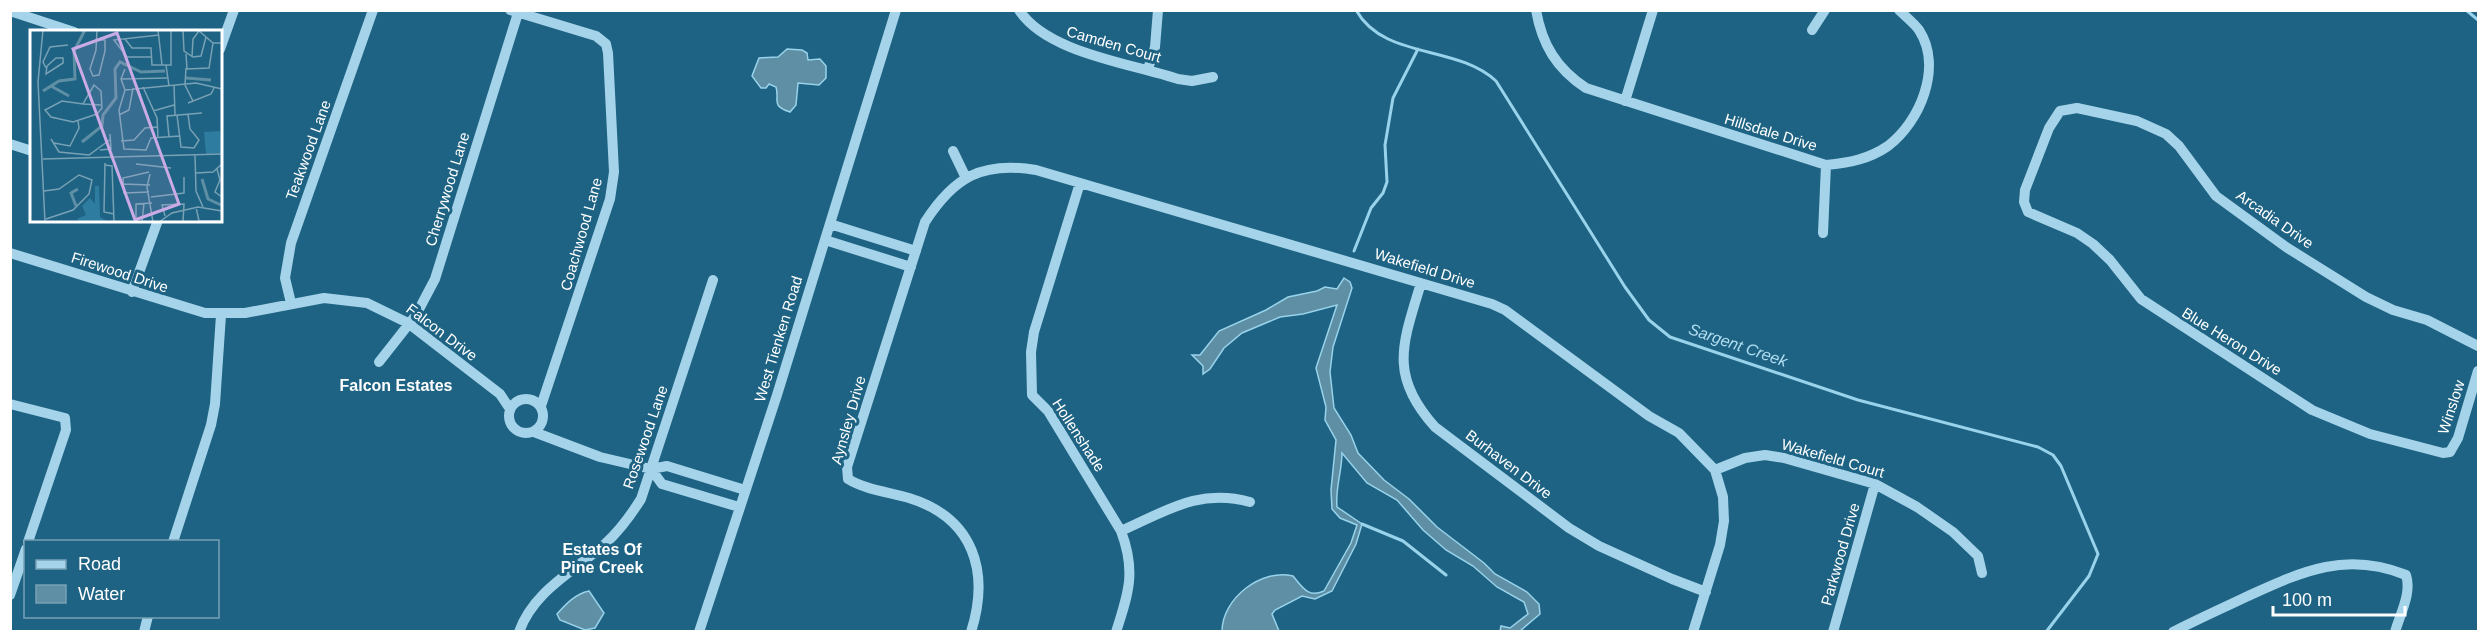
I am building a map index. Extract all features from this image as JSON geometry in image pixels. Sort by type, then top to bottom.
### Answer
[{"type":"street","points":[[222,43],[234,10]]},
{"type":"street","name":"Teakwood Lane","points":[[291,303],[285,278],[291,243],[373,10]]},
{"type":"street","name":"West Tienken Road","points":[[699,632],[896,10]]},
{"type":"street","name":"Camden Court","points":[[1019,10],[1031,27],[1055,42],[1185,80],[1213,77]]},
{"type":"street","points":[[1148,69],[1155,47],[1158,10]]},
{"type":"street","name":"Hillsdale Drive","points":[[1536,10],[1542,37],[1551,57],[1572,79],[1586,88],[1827,165],[1848,164],[1887,146],[1908,125],[1924,95],[1928,77],[1926,46],[1919,29],[1899,10]]},
{"type":"street","points":[[1625,101],[1653,10]]},
{"type":"street","points":[[1812,30],[1825,10]]},
{"type":"street","points":[[10,11],[68,30]]},
{"type":"street","name":"Coachwood Lane","points":[[514,12],[596,36],[606,44],[614,172],[610,199],[541,406]]},
{"type":"street","name":"Cherrywood Lane","points":[[379,362],[425,301],[435,279],[514,12]]},
{"type":"street","name":"Arcadia Drive","points":[[2026,208],[2025,190],[2049,128],[2060,111],[2069,108],[2097,112],[2153,126],[2179,146],[2216,196],[2247,221],[2366,297],[2393,310],[2427,320],[2478,346]]},
{"type":"street","points":[[10,144],[30,150]]},
{"type":"street","points":[[953,151],[966,177]]},
{"type":"street","points":[[1823,233],[1827,165]]},
{"type":"street","name":"Wakefield Drive","points":[[966,177],[998,167],[1017,166],[1421,283],[1505,310],[1649,416],[1679,433],[1715,470]]},
{"type":"street","name":"Aynsley Drive","points":[[966,177],[941,198],[925,222],[847,467],[848,479],[858,485],[912,499],[934,509],[959,530],[970,545],[978,565],[981,589],[971,632]]},
{"type":"street","name":"Hollenshade","points":[[1080,183],[1034,332],[1030,352],[1032,395],[1048,411],[1120,531],[1130,563],[1131,580],[1116,632]]},
{"type":"street","name":"Blue Heron Drive","points":[[2026,208],[2039,219],[2077,233],[2093,244],[2110,260],[2141,299],[2312,410],[2370,434],[2444,453],[2450,452]]},
{"type":"street","points":[[132,292],[157,222]]},
{"type":"street","points":[[830,224],[916,251]]},
{"type":"street","points":[[825,240],[910,267]]},
{"type":"street","name":"Firewood Drive","points":[[10,253],[187,309],[221,315]]},
{"type":"street","name":"Rosewood Lane","points":[[519,632],[532,606],[626,523],[641,499],[713,280]]},
{"type":"street","name":"Burhaven Drive","points":[[1421,283],[1403,351],[1410,392],[1430,421],[1579,534],[1661,575],[1706,592]]},
{"type":"street","name":"Falcon Drive","points":[[221,315],[255,312],[324,298],[354,300],[384,309],[408,323],[500,394],[510,409]]},
{"type":"street","points":[[174,540],[211,425],[215,404],[221,315]]},
{"type":"street","name":"Winslow","points":[[2450,452],[2458,438],[2478,371]]},
{"type":"street","points":[[546,391],[532,399],[519,400],[510,409],[512,426],[522,433],[534,432],[557,439],[600,457],[651,469],[667,466],[745,490]]},
{"type":"street","name":"Falcon Drive","points":[[500,394],[519,400]]},
{"type":"street","points":[[532,399],[541,406],[543,420],[557,439]]},
{"type":"street","points":[[10,404],[65,418],[66,430],[29,540]]},
{"type":"street","points":[[534,432],[543,420]]},
{"type":"street","name":"Wakefield Court","points":[[1715,470],[1744,458],[1766,455],[1875,484],[1917,507],[1958,537],[1978,556],[1982,573]]},
{"type":"street","points":[[651,469],[662,484],[739,507]]},
{"type":"street","points":[[1693,632],[1724,521],[1723,497],[1715,470]]},
{"type":"street","name":"Parkwood Drive","points":[[1833,632],[1875,484]]},
{"type":"street","points":[[1120,531],[1207,496],[1228,496],[1250,502]]},
{"type":"street","points":[[10,595],[24,555]]},
{"type":"street","points":[[2173,632],[2292,575],[2313,568],[2334,565],[2386,567],[2406,576],[2409,583],[2407,594],[2395,632]]},
{"type":"water","points":[[787,49],[802,50],[807,53],[808,60],[820,59],[826,66],[826,78],[819,85],[798,83],[796,105],[790,112],[778,105],[776,87],[769,84],[766,88],[761,88],[752,76],[759,58],[778,57]]},
{"type":"water","points":[[1344,278],[1350,282],[1352,288],[1333,347],[1330,372],[1334,408],[1351,435],[1358,453],[1384,480],[1495,574],[1527,592],[1539,604],[1540,614],[1520,631],[1500,631],[1501,626],[1510,628],[1528,614],[1524,602],[1497,587],[1473,566],[1446,550],[1423,530],[1397,500],[1367,483],[1342,453],[1337,507],[1362,524],[1356,544],[1332,591],[1315,599],[1302,596],[1275,610],[1272,614],[1279,631],[1222,631],[1224,619],[1236,597],[1256,581],[1281,575],[1293,576],[1303,588],[1310,592],[1324,591],[1351,543],[1357,525],[1340,518],[1332,509],[1331,490],[1336,440],[1325,420],[1326,407],[1316,368],[1337,305],[1303,314],[1280,317],[1242,333],[1224,348],[1210,369],[1203,374],[1203,366],[1192,355],[1200,355],[1219,331],[1266,310],[1288,297],[1325,287],[1337,289]]},
{"type":"water","points":[[589,591],[604,613],[595,628],[585,630],[560,620],[557,614],[564,607],[575,597]]},
{"type":"waterway","name":"Sargent Creek","points":[[1356,10],[1368,26],[1384,37],[1402,45],[1461,61],[1480,69],[1496,81],[1625,287],[1649,320],[1670,337],[1858,400],[2038,447],[2053,455],[2061,466],[2098,554],[2089,576],[2046,632]]},
{"type":"waterway","points":[[2466,10],[2478,20]]},
{"type":"waterway","points":[[1354,251],[1371,208],[1383,193],[1387,182],[1385,145],[1393,98],[1418,49]]},
{"type":"waterway","points":[[1362,524],[1403,541],[1446,575]]},
{"type":"district","name":"Falcon Estates","points":[[396,385]]},
{"type":"district","name":"Estates Of Pine Creek","points":[[602,558]]}]
